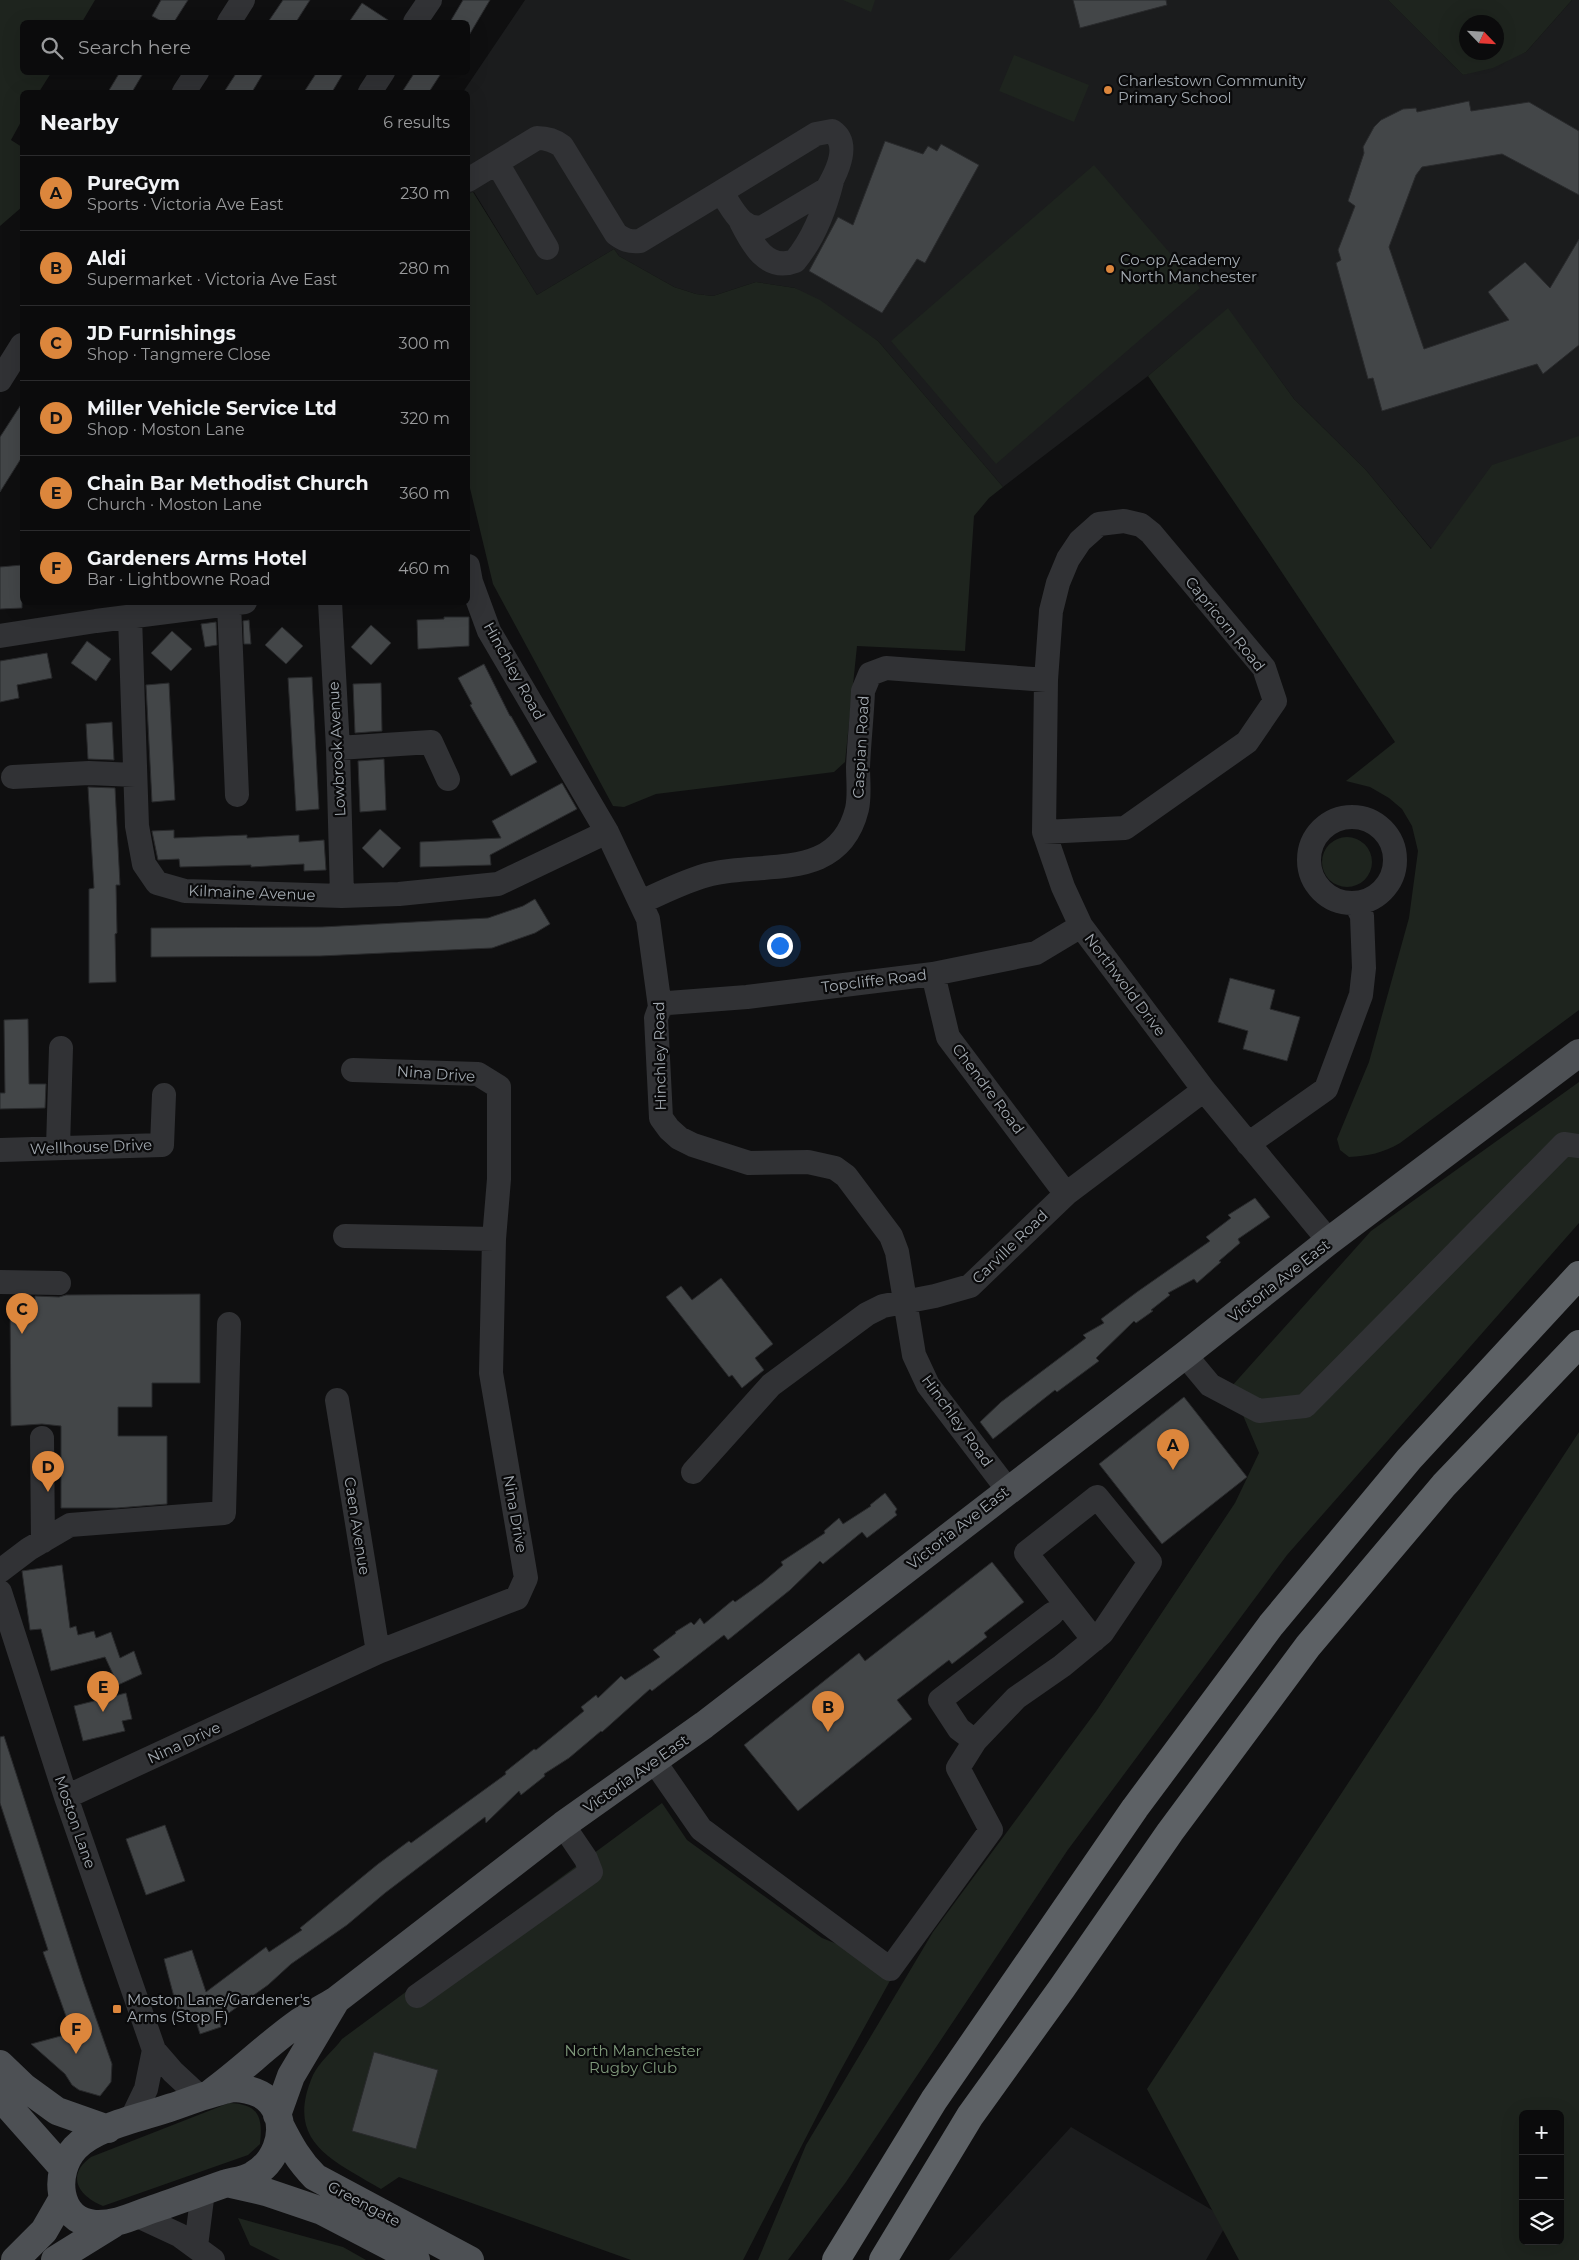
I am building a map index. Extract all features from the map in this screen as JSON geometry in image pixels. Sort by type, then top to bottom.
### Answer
[{"type":"highway","points":[[836,2260],[934,2100],[1135,1808],[1271,1625],[1409,1459],[1579,1275]]},
{"type":"highway","points":[[883,2260],[970,2116],[1062,1988],[1170,1832],[1308,1646],[1444,1485],[1579,1344]]},
{"type":"main road","name":"Victoria Ave East","points":[[206,2095],[237,2074],[295,2025],[335,2001],[563,1825],[704,1725],[1185,1355],[1329,1241],[1579,1053]]},
{"type":"main road","points":[[55,2260],[124,2220],[251,2176],[269,2162],[277,2147],[279,2120],[291,2076],[335,2001]]},
{"type":"main road","points":[[0,2064],[24,2087],[57,2111],[120,2124]]},
{"type":"main road","name":"Greengate","points":[[206,2095],[234,2088],[249,2089],[266,2098],[273,2106],[293,2153],[301,2164],[315,2177],[470,2260]]},
{"type":"main road","points":[[124,2220],[85,2222],[76,2218],[68,2210],[62,2198],[60,2186],[63,2168],[68,2157],[85,2139],[120,2124],[206,2095]]},
{"type":"main road","points":[[0,2097],[63,2168]]},
{"type":"main road","name":"Greengate","points":[[215,2187],[266,2192],[322,2211],[416,2260]]},
{"type":"main road","points":[[15,2260],[44,2231],[62,2198]]},
{"type":"street","points":[[230,20],[243,0]]},
{"type":"street","points":[[416,20],[430,0]]},
{"type":"street","points":[[185,90],[195,75]]},
{"type":"street","points":[[371,90],[381,75]]},
{"type":"street","points":[[470,179],[537,138],[550,139],[562,146],[616,234],[630,242],[640,241],[816,134],[832,130],[840,136],[842,144],[826,207],[810,238],[795,261],[780,264],[768,259],[752,244],[742,222],[721,192]]},
{"type":"street","points":[[497,163],[547,248]]},
{"type":"street","points":[[742,222],[756,229],[763,227],[817,196],[827,189],[832,181]]},
{"type":"street","points":[[0,380],[20,348]]},
{"type":"street","name":"Capricorn Road","points":[[1044,832],[1125,828],[1247,742],[1275,701],[1264,668],[1151,533],[1141,525],[1124,521],[1100,524],[1080,542],[1068,559],[1058,583],[1052,611],[1046,680]]},
{"type":"street","name":"Hinchley Road","points":[[470,580],[489,631],[607,832],[648,919],[660,1007],[656,1018],[661,1118],[678,1138],[693,1146],[749,1163],[808,1162],[835,1168],[846,1176],[891,1236],[897,1252],[914,1355],[919,1369],[928,1385],[1008,1490]]},
{"type":"street","points":[[0,636],[95,612],[130,617],[222,605]]},
{"type":"street","points":[[237,605],[237,795]]},
{"type":"street","name":"Lowbrook Avenue","points":[[330,605],[338,748],[342,896]]},
{"type":"street","name":"Kilmaine Avenue","points":[[130,617],[137,826],[144,864],[157,882],[185,891],[342,896],[398,894],[498,884],[607,832]]},
{"type":"street","name":"Caspian Road","points":[[641,902],[679,884],[712,874],[808,863],[824,856],[838,846],[850,830],[858,807],[863,692],[870,674],[886,668],[1046,680]]},
{"type":"street","name":"Northwold Drive","points":[[1046,680],[1044,832],[1063,887],[1081,926],[1204,1090],[1329,1241]]},
{"type":"street","points":[[338,748],[431,742],[448,779]]},
{"type":"street","points":[[14,777],[89,773],[135,775]]},
{"type":"street","points":[[1248,1144],[1326,1089],[1352,1024],[1361,995],[1364,968],[1359,910]]},
{"type":"street","name":"Topcliffe Road","points":[[660,1007],[668,1003],[755,996],[933,974],[1036,953],[1081,926]]},
{"type":"street","name":"Chendre Road","points":[[933,974],[948,1037],[1066,1194]]},
{"type":"street","points":[[58,1147],[61,1048]]},
{"type":"street","name":"Nina Drive","points":[[66,1797],[378,1652],[516,1598],[526,1578],[491,1373],[494,1240],[499,1179],[498,1087],[478,1074],[353,1070]]},
{"type":"street","name":"Carville Road","points":[[693,1472],[771,1384],[867,1314],[883,1306],[935,1296],[970,1286],[1066,1194],[1204,1090]]},
{"type":"street","name":"Wellhouse Drive","points":[[0,1150],[162,1145],[164,1095]]},
{"type":"street","points":[[1185,1355],[1210,1385],[1259,1411],[1304,1406],[1564,1144],[1579,1146]]},
{"type":"street","points":[[345,1236],[494,1240]]},
{"type":"street","points":[[0,1282],[59,1283]]},
{"type":"street","points":[[0,1571],[70,1525],[224,1513],[229,1324]]},
{"type":"street","name":"Caen Avenue","points":[[337,1400],[378,1652]]},
{"type":"street","points":[[42,1438],[43,1541]]},
{"type":"street","points":[[654,1761],[701,1829],[890,1969],[991,1830],[958,1768],[975,1741],[1016,1698],[1062,1666],[1094,1640],[1102,1633],[1150,1562],[1097,1497],[1026,1554],[1094,1640]]},
{"type":"street","name":"Moston Lane","points":[[0,1592],[66,1797],[154,2050],[173,2072],[206,2095]]},
{"type":"street","points":[[975,1741],[959,1729],[940,1700],[1052,1614]]},
{"type":"street","points":[[416,1996],[591,1872],[586,1859],[563,1825]]},
{"type":"street","name":"Moston Lane","points":[[120,2124],[149,2079],[154,2050]]},
{"type":"street","points":[[124,2220],[179,2235],[205,2253],[215,2187]]},
{"type":"shaded area","name":"Co-op Academy North Manchester","points":[[525,0],[1388,0],[1463,75],[1526,52],[1572,0],[1579,0],[1579,556],[1439,558],[1365,469],[1294,399],[1228,309],[1148,376],[1003,487],[878,341],[795,288],[756,282],[713,296],[696,294],[674,287],[619,256],[614,249],[537,295],[474,192],[470,193],[470,90],[464,90]]},
{"type":"shaded area","points":[[1071,2127],[1229,2220],[1206,2260],[949,2260]]},
{"type":"green space","points":[[0,0],[95,0],[83,20],[20,20],[20,75],[50,75],[40,90],[20,90],[20,124],[11,140],[20,146],[20,209],[0,226]]},
{"type":"green space","points":[[843,0],[875,0],[871,12]]},
{"type":"green space","points":[[1388,0],[1572,0],[1526,52],[1493,68],[1463,75]]},
{"type":"green space","points":[[1014,55],[1089,85],[1074,122],[999,91]]},
{"type":"green space","points":[[1094,165],[1200,288],[996,464],[891,341]]},
{"type":"green space","points":[[473,192],[537,295],[614,249],[619,256],[674,287],[696,294],[713,296],[756,282],[795,288],[820,300],[878,341],[1003,487],[989,498],[974,516],[965,651],[857,646],[845,762],[834,772],[656,794],[624,807],[613,806],[493,584],[470,488],[470,193]]},
{"type":"green space","points":[[1228,308],[1294,399],[1365,469],[1431,549],[1492,465],[1579,436],[1579,1010],[1400,1143],[1381,1152],[1369,1155],[1349,1157],[1340,1150],[1337,1139],[1369,1062],[1409,918],[1418,851],[1412,826],[1402,809],[1389,798],[1370,787],[1346,781],[1395,742],[1148,376]]},
{"type":"green space","points":[[1342,837],[1352,837],[1365,844],[1372,857],[1372,867],[1365,880],[1352,887],[1342,887],[1333,883],[1326,876],[1322,867],[1322,857],[1326,848],[1333,841]]},
{"type":"green space","points":[[1579,1082],[1579,1223],[1287,1555],[1067,1851],[846,2182],[788,2260],[758,2260],[806,2145],[933,1932],[1097,1710],[1235,1503],[1259,1453],[1231,1387],[1371,1231]]},
{"type":"green space","points":[[1579,1432],[1579,2260],[1239,2260],[1147,2089]]},
{"type":"green space","name":"North Manchester Rugby Club","points":[[662,1803],[687,1840],[822,1938],[897,1968],[837,2077],[743,2260],[631,2260],[399,2177],[381,2189],[330,2158],[309,2133],[304,2117],[306,2098],[313,2075],[342,2039]]},
{"type":"green space","points":[[229,2103],[253,2109],[259,2119],[261,2126],[260,2144],[248,2155],[103,2206],[87,2197],[78,2185],[79,2171],[83,2164],[91,2157]]},
{"type":"green space","points":[[238,2218],[343,2247],[366,2260],[280,2260],[250,2245]]},
{"type":"building","points":[[161,0],[188,0],[175,20],[159,20],[152,16]]},
{"type":"building","points":[[283,0],[310,0],[297,20],[269,20]]},
{"type":"building","points":[[463,0],[490,0],[470,34],[470,20],[451,20]]},
{"type":"building","points":[[1073,0],[1166,0],[1167,5],[1080,28]]},
{"type":"building","points":[[362,3],[388,20],[350,20]]},
{"type":"building","points":[[118,75],[142,75],[133,90],[109,90]]},
{"type":"building","points":[[235,75],[262,75],[253,90],[225,90]]},
{"type":"building","points":[[315,75],[342,75],[333,90],[305,90]]},
{"type":"building","points":[[413,75],[440,75],[430,90],[403,90]]},
{"type":"building","points":[[1469,101],[1471,111],[1529,102],[1579,131],[1579,195],[1502,154],[1422,167],[1416,175],[1389,247],[1424,349],[1509,320],[1488,292],[1525,262],[1550,288],[1579,239],[1579,345],[1543,374],[1537,364],[1382,411],[1373,378],[1368,379],[1336,263],[1341,260],[1338,250],[1355,206],[1348,201],[1364,153],[1363,147],[1374,127],[1381,120],[1403,109],[1416,108],[1417,112]]},
{"type":"building","points":[[885,141],[923,154],[928,146],[937,151],[941,144],[979,165],[925,263],[917,259],[882,313],[809,271],[838,217],[853,225]]},
{"type":"building","points":[[20,406],[20,460],[0,492],[0,437]]},
{"type":"building","points":[[20,565],[20,605],[22,605],[22,608],[0,609],[0,567]]},
{"type":"building","points":[[444,617],[469,617],[469,646],[418,649],[417,620],[444,619]]},
{"type":"building","points":[[249,620],[251,644],[244,644],[243,621]]},
{"type":"building","points":[[216,622],[217,645],[205,647],[201,624]]},
{"type":"building","points":[[371,625],[391,643],[371,665],[351,647]]},
{"type":"building","points":[[282,627],[303,646],[286,664],[265,645]]},
{"type":"building","points":[[172,631],[192,649],[171,671],[151,653]]},
{"type":"building","points":[[87,641],[111,659],[96,681],[71,663]]},
{"type":"building","points":[[47,653],[52,678],[17,685],[19,698],[0,702],[0,661]]},
{"type":"building","points":[[484,664],[510,716],[537,762],[511,776],[470,705],[472,704],[458,678]]},
{"type":"building","points":[[312,677],[319,809],[296,811],[288,678]]},
{"type":"building","points":[[169,683],[175,800],[152,802],[146,685]]},
{"type":"building","points":[[381,683],[382,731],[355,733],[353,684]]},
{"type":"building","points":[[112,722],[114,760],[88,759],[86,724]]},
{"type":"building","points":[[384,759],[386,810],[360,812],[358,761]]},
{"type":"building","points":[[562,783],[577,809],[490,855],[491,865],[420,867],[420,842],[501,838],[492,821]]},
{"type":"building","points":[[88,787],[115,788],[120,885],[116,885],[116,982],[89,983],[89,889],[94,888]]},
{"type":"building","points":[[380,829],[401,848],[383,868],[362,848]]},
{"type":"building","points":[[174,830],[174,838],[247,835],[247,838],[299,835],[299,842],[324,840],[326,870],[304,871],[304,864],[251,867],[251,865],[180,867],[179,859],[158,860],[152,831]]},
{"type":"building","points":[[535,899],[550,924],[535,933],[492,948],[320,956],[151,957],[151,928],[322,927],[488,918],[523,906]]},
{"type":"building","points":[[1230,978],[1275,990],[1270,1009],[1300,1017],[1287,1061],[1243,1049],[1248,1031],[1218,1022]]},
{"type":"building","points":[[28,1019],[29,1084],[46,1084],[45,1108],[0,1109],[0,1093],[5,1093],[4,1020]]},
{"type":"building","points":[[1255,1198],[1270,1217],[1238,1239],[1240,1243],[1197,1283],[1194,1279],[1168,1293],[1170,1295],[1151,1310],[1153,1311],[1136,1323],[1134,1321],[1096,1358],[1099,1361],[1057,1392],[1055,1390],[993,1439],[980,1422],[1001,1402],[1086,1338],[1083,1335],[1104,1323],[1101,1319],[1210,1241],[1206,1237],[1231,1218],[1228,1215]]},
{"type":"building","points":[[721,1278],[773,1344],[755,1358],[764,1370],[742,1388],[732,1375],[729,1377],[666,1297],[681,1286],[692,1300]]},
{"type":"building","points":[[200,1294],[200,1383],[152,1383],[152,1407],[118,1407],[118,1436],[167,1436],[167,1504],[117,1508],[61,1508],[61,1426],[42,1424],[11,1426],[10,1300],[35,1300],[35,1296],[59,1297],[66,1295]]},
{"type":"building","points":[[1184,1397],[1247,1477],[1162,1544],[1099,1464]]},
{"type":"building","points":[[885,1493],[897,1509],[895,1512],[897,1515],[867,1538],[862,1532],[823,1564],[820,1561],[790,1590],[728,1640],[724,1635],[652,1691],[650,1689],[602,1732],[569,1758],[544,1774],[545,1776],[521,1795],[519,1791],[486,1823],[485,1817],[385,1893],[347,1925],[291,1964],[268,1985],[219,2020],[221,2027],[200,2034],[193,2012],[179,2016],[164,1959],[192,1950],[206,1992],[266,1947],[269,1952],[302,1930],[300,1928],[378,1864],[409,1841],[411,1843],[506,1774],[505,1772],[534,1749],[536,1750],[584,1711],[581,1707],[596,1695],[598,1698],[621,1676],[625,1680],[660,1657],[653,1650],[675,1632],[691,1622],[694,1625],[700,1618],[704,1624],[733,1600],[735,1602],[763,1582],[783,1565],[781,1562],[825,1533],[824,1531],[839,1518],[843,1524],[871,1506]]},
{"type":"building","points":[[992,1562],[1024,1602],[984,1633],[987,1637],[952,1664],[949,1660],[897,1700],[912,1719],[798,1811],[744,1745],[859,1653],[865,1661]]},
{"type":"building","points":[[62,1565],[70,1628],[76,1626],[78,1635],[94,1631],[96,1638],[111,1632],[120,1658],[134,1651],[142,1674],[118,1685],[105,1657],[51,1671],[41,1629],[30,1630],[22,1571]]},
{"type":"building","points":[[126,1693],[132,1719],[122,1721],[125,1731],[83,1741],[74,1706]]},
{"type":"building","points":[[4,1736],[83,1981],[112,2064],[111,2082],[100,2096],[79,2090],[72,2085],[65,2074],[31,2044],[72,2033],[43,1952],[48,1950],[0,1803],[0,1737]]},
{"type":"building","points":[[165,1825],[185,1881],[146,1895],[126,1839]]},
{"type":"building","points":[[374,2052],[438,2070],[416,2149],[352,2131]]},
{"type":"place","name":"Charlestown Community Primary School","points":[[1108,90]]},
{"type":"place","name":"Co-op Academy North Manchester","points":[[1110,269]]},
{"type":"place","name":"JD Furnishings","points":[[22,1334]]},
{"type":"place","name":"PureGym","points":[[1173,1470]]},
{"type":"place","name":"Miller Vehicle Service Ltd","points":[[48,1492]]},
{"type":"place","name":"Chain Bar Methodist Church","points":[[103,1712]]},
{"type":"place","name":"Aldi","points":[[828,1732]]},
{"type":"place","name":"Moston Lane/Gardener's Arms (Stop F)","points":[[117,2009]]},
{"type":"place","name":"Gardeners Arms Hotel","points":[[76,2054]]}]
